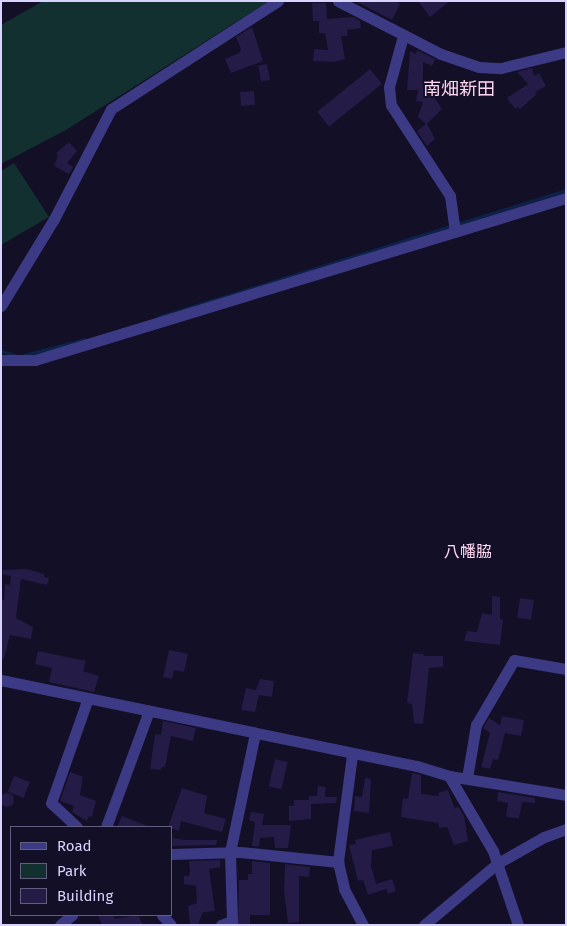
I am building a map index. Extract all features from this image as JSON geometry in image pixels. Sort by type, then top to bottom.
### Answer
[{"type":"street","points":[[1,306],[54,219],[111,109],[278,1]]},
{"type":"street","points":[[338,1],[441,54],[490,68],[523,64],[566,52]]},
{"type":"street","points":[[403,36],[389,87],[391,105],[450,196],[455,225]]},
{"type":"street","points":[[1,360],[35,360],[455,225],[566,198]]},
{"type":"street","points":[[467,778],[476,725],[514,660],[566,668]]},
{"type":"street","points":[[1,680],[352,755],[417,766],[449,776],[566,795]]},
{"type":"street","points":[[76,826],[51,803],[88,698]]},
{"type":"street","points":[[106,826],[149,711]]},
{"type":"street","points":[[222,925],[232,920],[230,852],[255,733]]},
{"type":"street","points":[[352,755],[338,862],[344,889],[363,925]]},
{"type":"street","points":[[449,776],[498,863],[518,925]]},
{"type":"street","points":[[424,925],[498,863],[544,837],[566,829]]},
{"type":"street","points":[[172,854],[270,853],[338,862]]},
{"type":"street","points":[[60,925],[71,916]]},
{"type":"green space","points":[[43,1],[269,1],[66,130],[1,164],[1,25]]},
{"type":"green space","points":[[14,163],[49,217],[1,245],[1,171]]},
{"type":"building","points":[[355,1],[395,1],[400,4],[392,20]]},
{"type":"building","points":[[418,1],[450,1],[430,17]]},
{"type":"building","points":[[312,3],[326,3],[327,19],[353,17],[360,21],[361,28],[347,30],[348,36],[341,36],[345,59],[335,62],[313,61],[314,49],[328,50],[325,33],[319,33],[319,21],[313,21]]},
{"type":"building","points":[[252,27],[263,61],[231,73],[225,59],[239,53],[241,49],[236,37]]},
{"type":"building","points":[[417,50],[435,59],[432,66],[423,62],[423,90],[430,91],[442,109],[427,124],[435,139],[427,146],[417,131],[426,124],[418,117],[423,102],[416,101],[418,90],[407,90],[410,51],[416,54]]},
{"type":"building","points":[[267,64],[270,80],[261,81],[258,66]]},
{"type":"building","points":[[532,68],[534,76],[539,73],[546,86],[535,92],[537,94],[520,109],[518,107],[515,109],[507,98],[528,84],[517,72]]},
{"type":"building","points":[[370,69],[382,84],[329,127],[317,112]]},
{"type":"building","points":[[254,91],[255,105],[241,106],[240,92]]},
{"type":"building","points":[[69,142],[77,151],[67,163],[73,167],[69,174],[54,166],[58,156],[56,153]]},
{"type":"building","points":[[27,569],[44,574],[44,577],[49,578],[47,585],[21,579],[16,618],[33,627],[31,639],[10,635],[4,659],[1,659],[1,600],[4,600],[5,584],[10,585],[11,576],[2,574],[3,570]]},
{"type":"building","points":[[492,596],[500,597],[500,619],[503,620],[500,645],[464,641],[467,631],[477,632],[482,613],[492,615]]},
{"type":"building","points":[[520,598],[534,600],[531,620],[517,618]]},
{"type":"building","points":[[169,650],[188,654],[184,672],[174,670],[172,679],[163,677]]},
{"type":"building","points":[[38,651],[86,661],[83,671],[99,676],[94,692],[49,682],[52,668],[35,664]]},
{"type":"building","points":[[413,653],[424,654],[423,656],[443,656],[443,667],[429,668],[423,724],[414,723],[412,704],[407,703]]},
{"type":"building","points":[[260,679],[274,681],[272,697],[259,695],[255,712],[241,710],[246,688],[256,690]]},
{"type":"building","points":[[502,716],[524,720],[521,736],[505,733],[498,760],[493,759],[490,769],[481,767],[490,733],[483,728],[489,718],[500,725]]},
{"type":"building","points":[[163,721],[196,728],[193,741],[171,736],[165,767],[162,767],[161,770],[150,769],[155,734],[161,735]]},
{"type":"building","points":[[275,759],[288,762],[281,789],[269,786]]},
{"type":"building","points":[[70,772],[83,777],[80,795],[96,801],[92,817],[89,816],[87,821],[72,812],[74,806],[60,801]]},
{"type":"building","points":[[412,773],[421,775],[421,794],[439,796],[438,793],[448,790],[455,809],[458,806],[464,816],[468,841],[454,845],[447,827],[439,828],[438,823],[401,817],[403,798],[408,799]]},
{"type":"building","points":[[14,776],[30,782],[24,798],[8,792]]},
{"type":"building","points":[[365,778],[371,779],[369,813],[354,811],[355,796],[362,797]]},
{"type":"building","points":[[318,786],[326,787],[325,797],[337,797],[336,803],[311,804],[311,819],[289,821],[289,806],[294,806],[294,800],[309,800],[309,796],[317,796]]},
{"type":"building","points":[[182,788],[207,796],[204,813],[226,819],[222,832],[181,821],[179,831],[172,828],[172,826],[168,826]]},
{"type":"building","points":[[498,792],[535,798],[535,803],[522,802],[519,818],[506,817],[508,803],[497,801]]},
{"type":"building","points":[[7,793],[12,795],[14,800],[12,805],[7,807],[2,805],[0,800],[2,795]]},
{"type":"building","points":[[251,812],[264,814],[262,825],[291,825],[288,848],[275,848],[274,837],[260,838],[259,846],[252,846],[255,822],[249,820]]},
{"type":"building","points":[[122,816],[147,826],[117,826]]},
{"type":"building","points":[[390,832],[393,846],[372,850],[371,866],[376,884],[392,879],[396,891],[388,894],[386,889],[368,895],[363,880],[358,881],[349,845],[356,844],[355,840]]},
{"type":"building","points":[[173,838],[217,840],[216,845],[172,846]]},
{"type":"building","points":[[220,860],[220,867],[209,869],[215,911],[203,912],[198,925],[190,925],[188,906],[197,903],[196,886],[184,884],[184,876],[189,876],[190,872],[189,861]]},
{"type":"building","points":[[252,861],[270,863],[270,915],[250,915],[250,925],[238,925],[239,880],[248,880],[248,874],[252,874]]},
{"type":"building","points":[[285,864],[310,867],[309,877],[299,876],[299,922],[288,923],[284,891]]},
{"type":"building","points":[[98,916],[114,916],[115,919],[138,916],[143,925],[102,925]]},
{"type":"waterway","points":[[457,224],[566,190]]},
{"type":"waterway","points":[[158,317],[451,226]]},
{"type":"waterway","points":[[24,355],[85,339]]},
{"type":"waterway","points":[[1,351],[15,355]]},
{"type":"district","name":"南畑新田","points":[[459,89]]},
{"type":"district","name":"八幡脇","points":[[468,552]]}]
